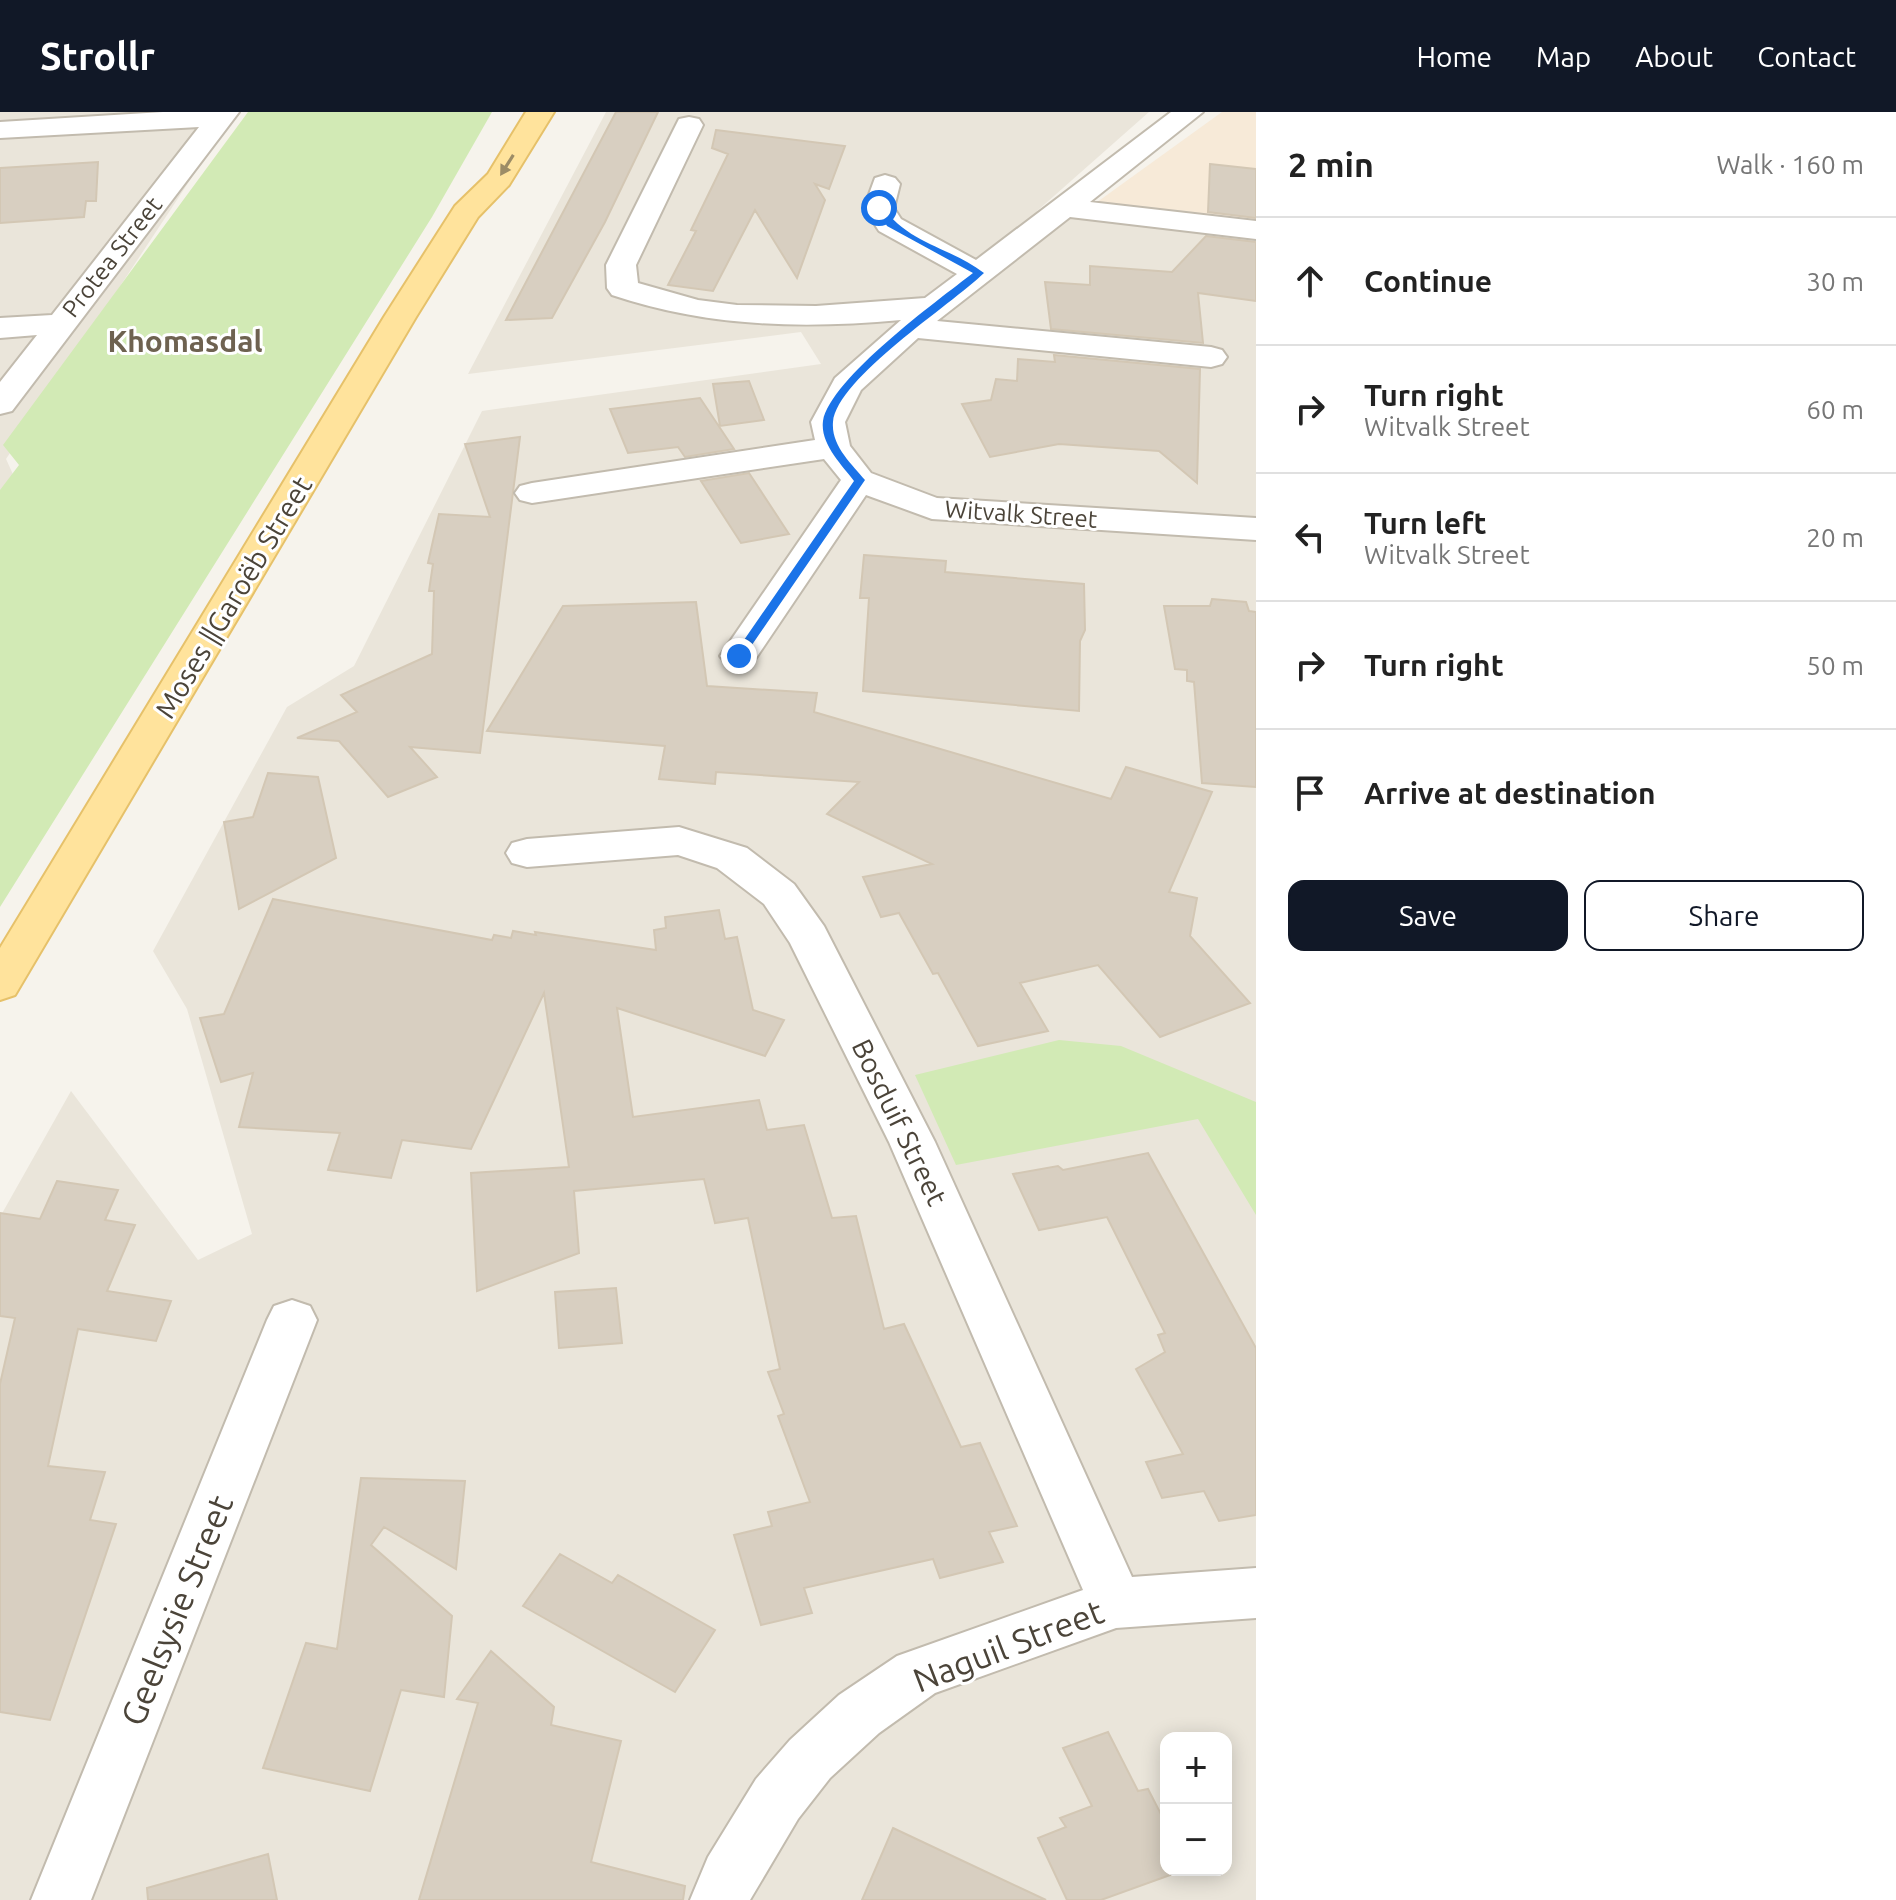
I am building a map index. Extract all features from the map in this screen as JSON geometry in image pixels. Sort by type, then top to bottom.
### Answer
[{"type":"main road","name":"Moses ǁGaroëb Street","points":[[466,212],[473,175],[512,112]]},
{"type":"main road","name":"Moses ǁGaroëb Street","points":[[0,984],[466,212],[499,179],[540,112]]},
{"type":"street","points":[[739,656],[859,480],[833,447],[828,422],[847,385],[922,318],[1189,112]]},
{"type":"street","points":[[0,130],[223,114]]},
{"type":"street","name":"Protea Street","points":[[0,404],[223,114]]},
{"type":"street","points":[[689,125],[621,265],[623,288],[654,301],[719,312],[791,317],[922,318],[1211,357]]},
{"type":"street","points":[[885,184],[879,208],[890,225],[979,273]]},
{"type":"street","points":[[1065,208],[1256,230]]},
{"type":"street","points":[[0,328],[60,324]]},
{"type":"street","points":[[532,493],[833,447]]},
{"type":"street","name":"Witvalk Street","points":[[859,480],[932,508],[1256,529]]},
{"type":"street","name":"Bosduif Street","points":[[527,853],[679,841],[732,858],[779,894],[809,937],[912,1142],[1116,1603]]},
{"type":"street","name":"Geelsysie Street","points":[[61,1900],[292,1320]]},
{"type":"street","name":"Naguil Street","points":[[720,1900],[729,1878],[777,1799],[810,1759],[859,1714],[917,1674],[1116,1603],[1256,1593]]},
{"type":"shaded area","points":[[0,112],[235,112],[6,459],[32,516],[0,555]]},
{"type":"shaded area","points":[[606,112],[1149,112],[1037,211],[1256,221],[1256,1900],[0,1900],[0,1217],[71,1091],[198,1260],[252,1234],[187,1009],[153,951],[287,707],[354,666],[482,411],[821,364],[801,332],[468,374]]},
{"type":"shaded area","points":[[1222,112],[1256,112],[1256,221],[1082,213]]},
{"type":"green space","points":[[248,112],[492,112],[432,217],[0,907],[0,490],[19,465],[3,445]]},
{"type":"green space","points":[[1059,1040],[1121,1046],[1256,1102],[1256,1215],[1198,1119],[956,1165],[915,1075]]},
{"type":"building","points":[[616,112],[658,112],[605,222],[552,318],[506,320]]},
{"type":"building","points":[[716,130],[845,146],[829,189],[815,184],[825,200],[797,278],[755,210],[713,291],[668,285],[696,231],[691,230],[728,154],[712,148]]},
{"type":"building","points":[[98,162],[96,201],[86,201],[84,217],[0,223],[0,168]]},
{"type":"building","points":[[1210,164],[1256,169],[1256,218],[1208,212]]},
{"type":"building","points":[[1206,236],[1256,242],[1256,301],[1198,293],[1203,343],[1051,329],[1045,282],[1090,285],[1090,266],[1172,272]]},
{"type":"building","points":[[1054,355],[1200,369],[1197,483],[1159,451],[1059,444],[990,457],[962,404],[991,400],[996,379],[1017,381],[1018,359],[1055,362]]},
{"type":"building","points":[[749,381],[764,420],[720,426],[713,384]]},
{"type":"building","points":[[700,398],[734,449],[685,457],[678,447],[628,453],[610,409]]},
{"type":"building","points":[[520,437],[480,753],[410,747],[437,777],[388,797],[339,741],[297,738],[357,712],[341,695],[432,654],[434,591],[429,591],[433,564],[428,563],[439,514],[490,517],[465,444]]},
{"type":"building","points":[[749,473],[789,534],[741,543],[701,481]]},
{"type":"building","points":[[864,555],[946,561],[945,572],[1084,584],[1085,630],[1080,641],[1079,711],[863,691],[869,598],[860,598]]},
{"type":"building","points":[[1212,599],[1246,602],[1249,611],[1256,612],[1256,787],[1202,783],[1194,682],[1187,681],[1187,670],[1175,669],[1164,606],[1210,606]]},
{"type":"building","points":[[696,602],[707,686],[817,693],[814,712],[1111,799],[1126,767],[1212,792],[1169,892],[1197,898],[1190,936],[1250,1003],[1160,1037],[1098,965],[1020,983],[1048,1031],[978,1046],[938,973],[933,974],[899,913],[881,917],[863,877],[932,864],[827,814],[859,782],[716,772],[715,784],[659,779],[665,746],[487,731],[563,606]]},
{"type":"building","points":[[268,773],[318,777],[336,858],[239,909],[224,822],[253,817]]},
{"type":"building","points":[[273,899],[492,940],[494,935],[511,938],[513,931],[536,935],[535,932],[656,950],[654,930],[666,928],[665,917],[719,910],[725,939],[737,937],[753,1010],[784,1020],[765,1056],[617,1008],[633,1117],[759,1100],[767,1130],[804,1125],[832,1218],[856,1216],[884,1329],[904,1324],[961,1447],[980,1443],[1017,1526],[989,1532],[1003,1562],[940,1578],[933,1559],[804,1588],[812,1613],[761,1625],[734,1535],[772,1526],[768,1512],[810,1502],[778,1416],[784,1414],[768,1372],[780,1369],[748,1218],[715,1223],[704,1179],[574,1191],[579,1253],[477,1291],[471,1173],[569,1167],[544,993],[471,1149],[402,1140],[391,1178],[328,1170],[340,1133],[239,1127],[253,1073],[221,1082],[200,1018],[224,1014]]},
{"type":"building","points":[[1148,1153],[1256,1348],[1256,1515],[1219,1521],[1204,1491],[1162,1498],[1146,1462],[1183,1454],[1136,1369],[1165,1352],[1158,1335],[1165,1333],[1107,1217],[1039,1230],[1013,1174],[1058,1166],[1063,1170]]},
{"type":"building","points":[[57,1181],[118,1190],[105,1220],[135,1225],[107,1291],[171,1301],[156,1341],[78,1329],[48,1466],[105,1472],[90,1520],[116,1524],[50,1720],[0,1712],[0,1384],[15,1318],[0,1316],[0,1213],[40,1219]]},
{"type":"building","points":[[616,1288],[622,1343],[559,1348],[555,1292]]},
{"type":"building","points":[[361,1478],[465,1481],[456,1569],[384,1527],[371,1545],[452,1616],[444,1697],[401,1690],[370,1791],[263,1768],[306,1643],[337,1649]]},
{"type":"building","points":[[560,1554],[612,1583],[618,1575],[715,1630],[675,1692],[523,1606]]},
{"type":"building","points":[[491,1651],[554,1707],[551,1725],[621,1741],[591,1862],[685,1886],[683,1900],[419,1900],[478,1703],[457,1699]]},
{"type":"building","points":[[1108,1732],[1138,1791],[1148,1789],[1160,1812],[1160,1876],[1167,1876],[1101,1900],[1067,1900],[1038,1838],[1066,1827],[1060,1818],[1092,1806],[1063,1748]]},
{"type":"building","points":[[893,1828],[1046,1900],[862,1900]]},
{"type":"building","points":[[268,1854],[277,1900],[148,1900],[147,1888]]},
{"type":"district","name":"Khomasdal","points":[[185,341]]},
{"type":"route","points":[[739,656],[859,480],[833,447],[828,422],[847,385],[934,307],[979,273],[913,240],[890,225],[879,208]]}]
